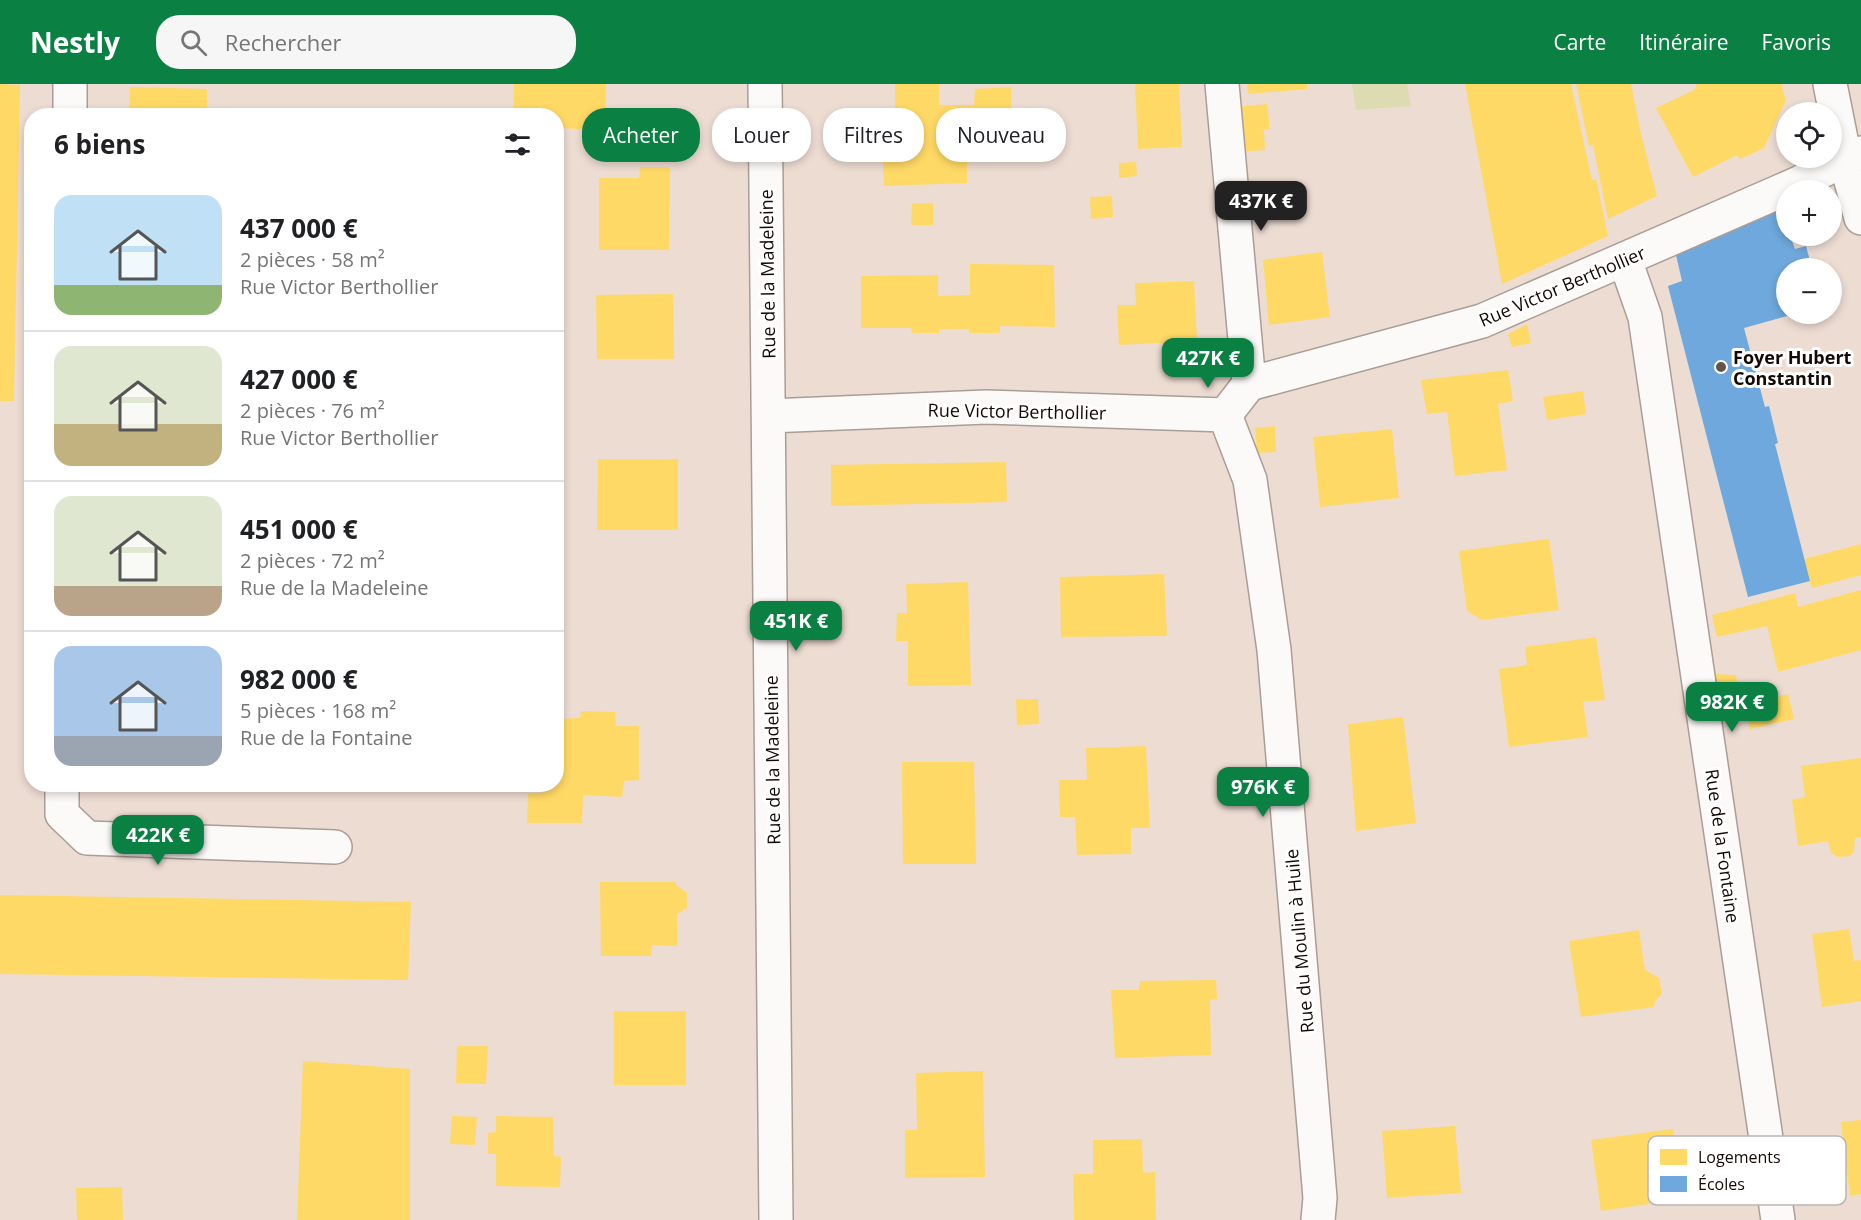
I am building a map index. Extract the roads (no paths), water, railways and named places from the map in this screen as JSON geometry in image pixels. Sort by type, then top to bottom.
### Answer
[{"type":"street","points":[[70,84],[70,108]]},
{"type":"street","name":"Rue de la Madeleine","points":[[765,84],[776,1220]]},
{"type":"street","points":[[1222,84],[1249,384],[1225,416]]},
{"type":"street","points":[[1830,84],[1853,156],[1861,218]]},
{"type":"street","name":"Rue Victor Berthollier","points":[[1249,384],[1482,321],[1799,183],[1853,156]]},
{"type":"street","name":"Rue de la Fontaine","points":[[1625,260],[1645,317],[1766,1136]]},
{"type":"street","name":"Rue Victor Berthollier","points":[[769,416],[986,407],[1225,416]]},
{"type":"street","name":"Rue du Moulin à Huile","points":[[1225,416],[1250,480],[1274,650],[1320,1198],[1318,1220]]},
{"type":"street","points":[[62,792],[62,814],[87,838],[335,847]]},
{"type":"street","name":"Rue de la Fontaine","points":[[1776,1205],[1778,1220]]},
{"type":"place","name":"Foyer Hubert Constantin","points":[[1721,367]]}]
